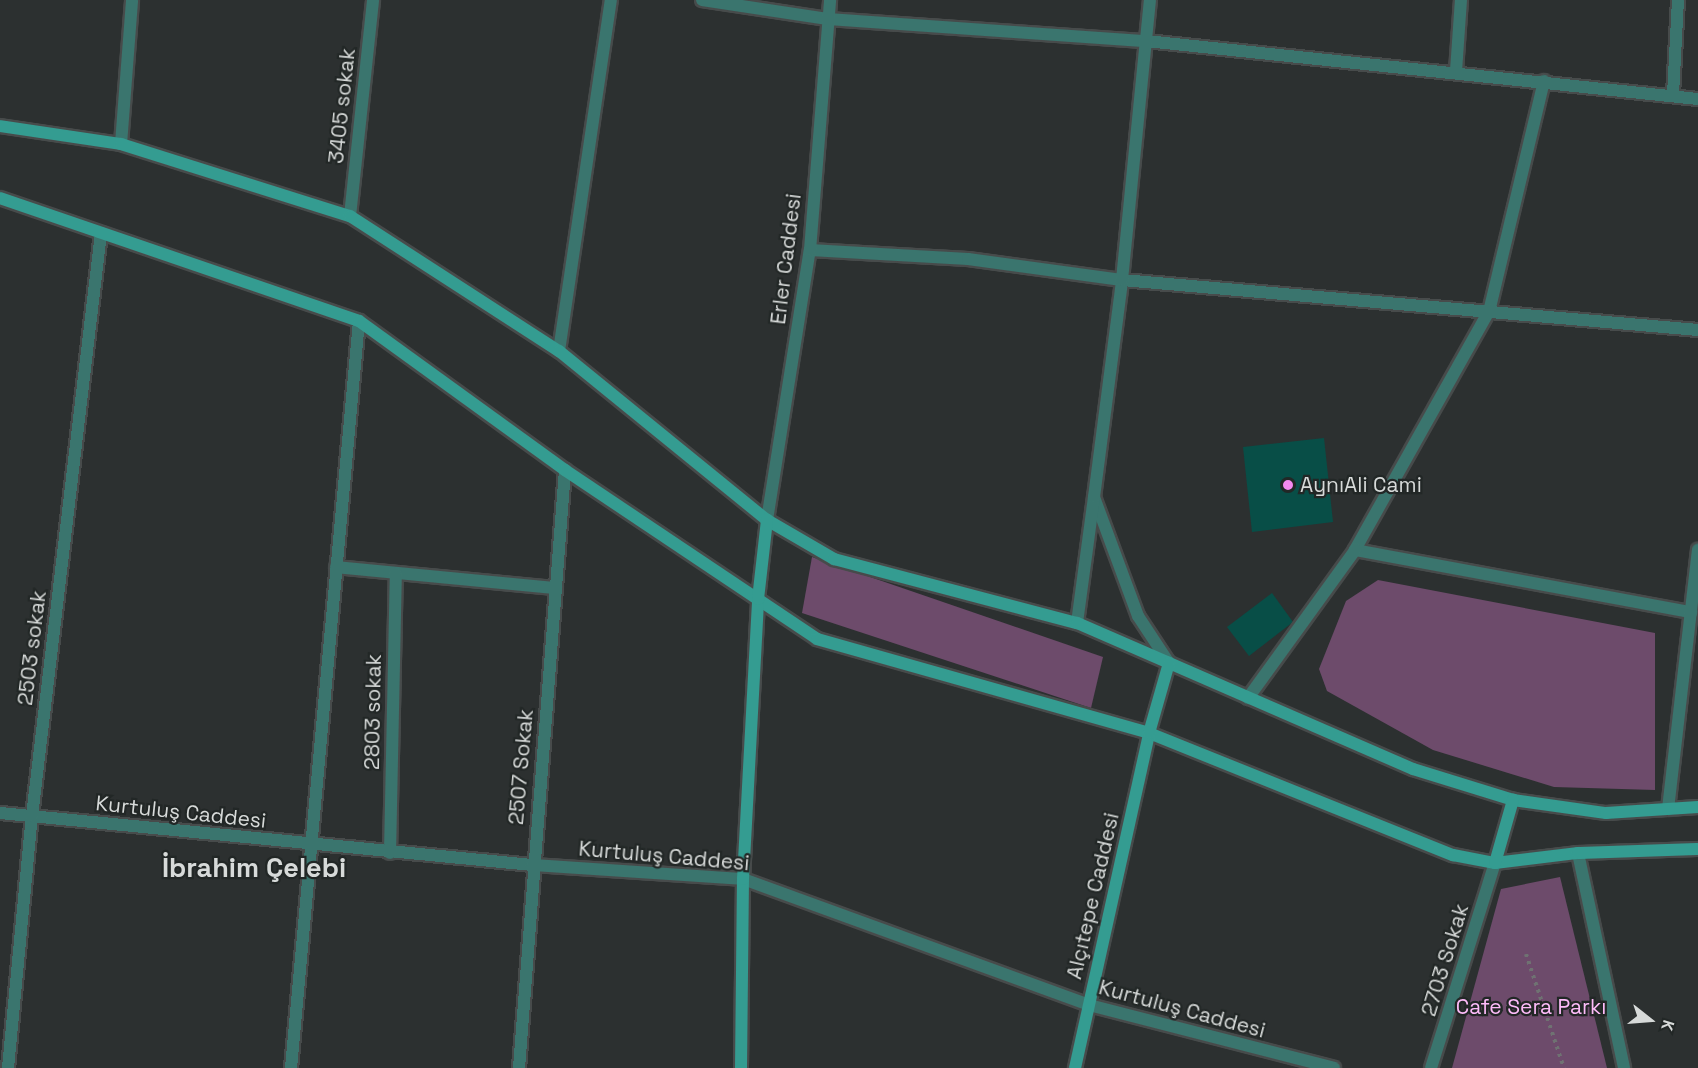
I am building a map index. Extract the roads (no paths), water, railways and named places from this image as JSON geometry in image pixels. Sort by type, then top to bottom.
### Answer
[{"type":"main road","points":[[0,126],[121,144],[350,216],[559,351],[767,520],[834,559],[1077,623],[1413,769],[1513,800],[1605,813],[1698,807]]},
{"type":"main road","points":[[0,198],[358,321],[565,470],[817,639],[1149,733],[1453,855],[1495,863],[1578,853],[1698,849]]},
{"type":"main road","points":[[741,1068],[742,879],[758,599],[767,520]]},
{"type":"main road","name":"Alçıtepe Caddesi","points":[[1075,1068],[1149,733],[1169,663]]},
{"type":"main road","points":[[1495,863],[1513,800]]},
{"type":"street","points":[[121,144],[132,0]]},
{"type":"street","name":"3405 sokak","points":[[350,216],[373,0]]},
{"type":"street","points":[[559,351],[611,0]]},
{"type":"street","points":[[702,0],[828,19],[1146,41],[1456,71],[1698,99]]},
{"type":"street","name":"Erler Caddesi","points":[[767,520],[810,250],[830,0]]},
{"type":"street","points":[[1077,623],[1122,280],[1150,0]]},
{"type":"street","points":[[1456,71],[1461,0]]},
{"type":"street","points":[[1673,95],[1678,0]]},
{"type":"street","points":[[1248,698],[1355,550],[1489,311],[1544,81]]},
{"type":"street","name":"2503 sokak","points":[[8,1068],[32,816],[101,232]]},
{"type":"street","points":[[810,250],[968,259],[1122,280],[1698,330]]},
{"type":"street","points":[[291,1068],[358,321]]},
{"type":"street","name":"2507 Sokak","points":[[519,1068],[532,865],[565,470]]},
{"type":"street","points":[[1094,496],[1138,616],[1169,663]]},
{"type":"street","points":[[1355,550],[1691,612]]},
{"type":"street","points":[[1668,809],[1698,550]]},
{"type":"street","points":[[336,567],[556,588]]},
{"type":"street","name":"2803 sokak","points":[[390,853],[396,573]]},
{"type":"street","name":"Kurtuluş Caddesi","points":[[0,813],[390,853],[742,879],[1089,1005],[1334,1068]]},
{"type":"street","points":[[1578,853],[1624,1068]]},
{"type":"street","name":"2703 Sokak","points":[[1431,1068],[1495,863]]},
{"type":"place","name":"AynıAli Cami","points":[[1288,485]]},
{"type":"district","name":"İbrahim Çelebi","points":[[254,868]]},
{"type":"park label","name":"Cafe Sera Parkı","points":[[1531,1007]]}]
